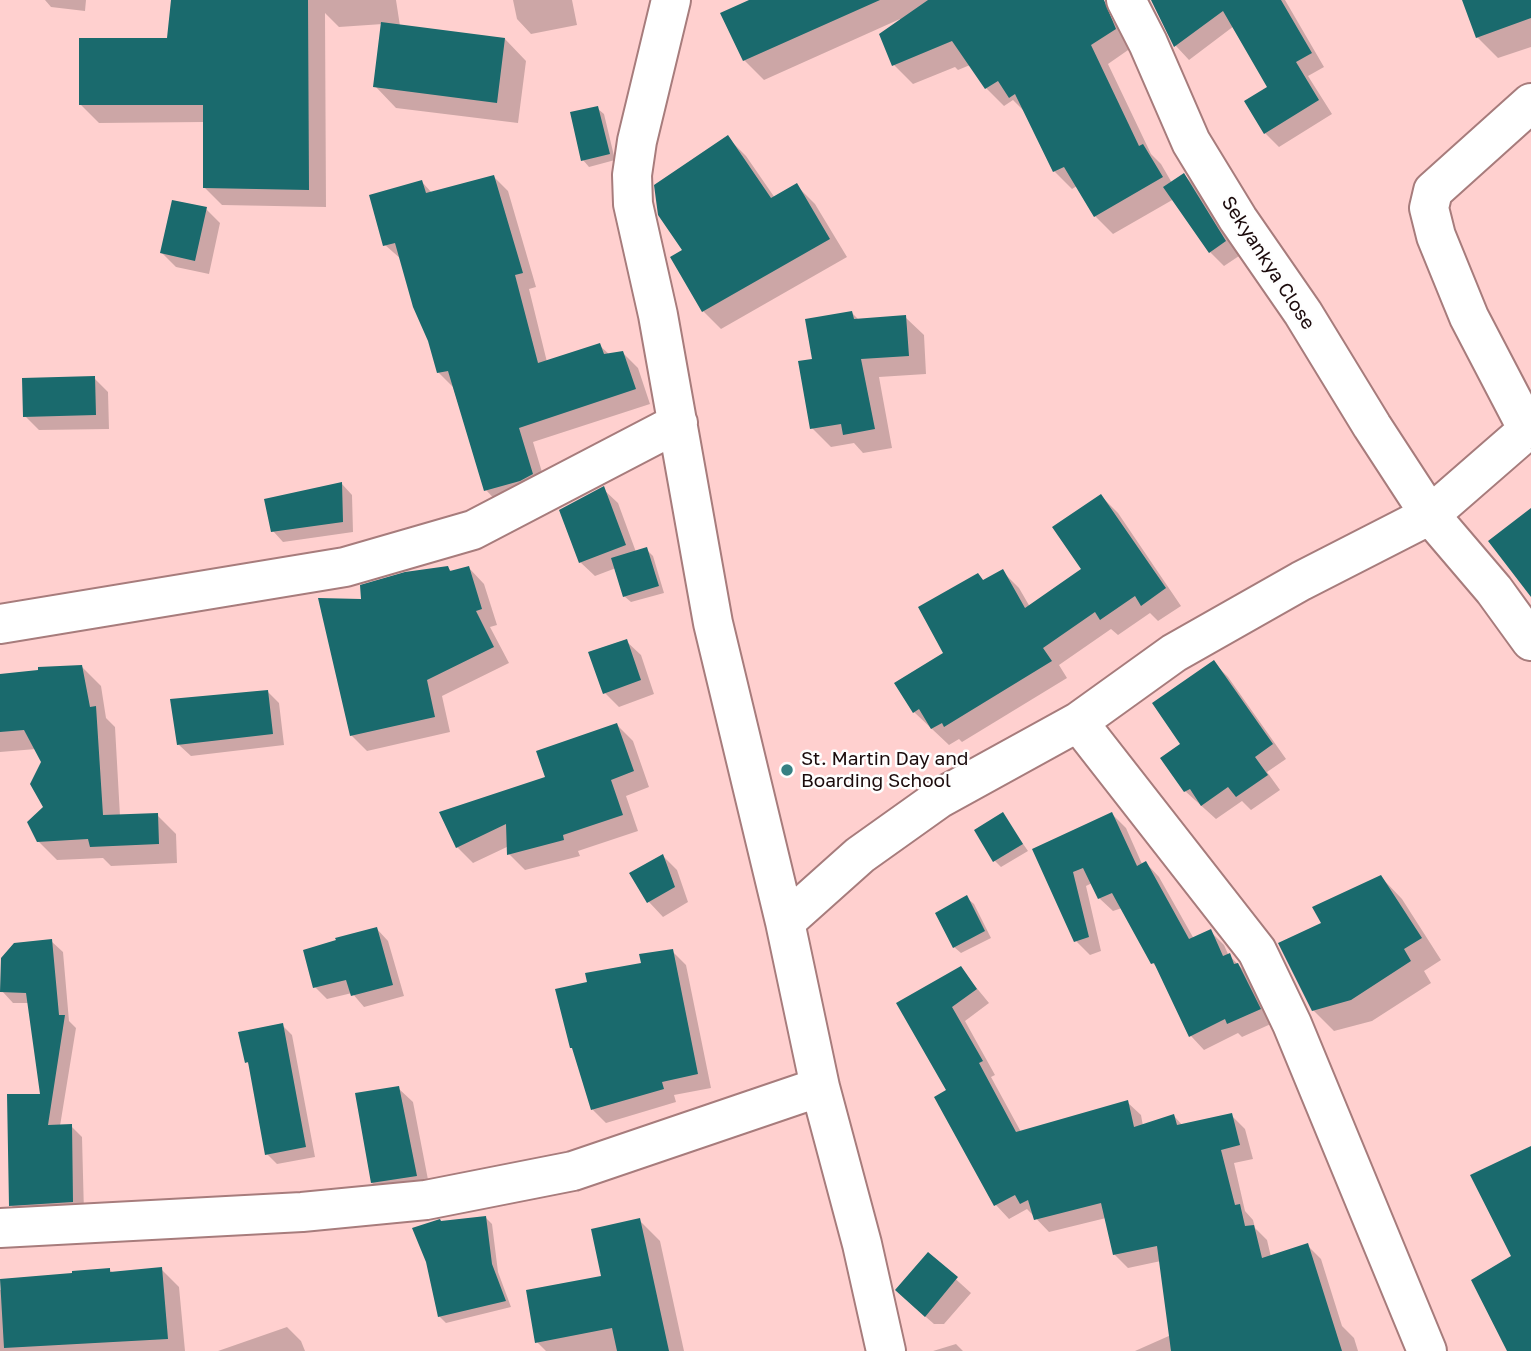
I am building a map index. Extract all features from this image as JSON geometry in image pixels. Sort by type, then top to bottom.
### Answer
[{"type":"street","points":[[671,0],[637,141],[632,175],[633,204],[658,315],[713,623],[785,922],[820,1087],[862,1244],[886,1351]]},
{"type":"street","name":"Sekyankya Close","points":[[1126,0],[1148,43],[1191,142],[1238,219],[1303,313],[1430,515],[1494,590],[1531,641]]},
{"type":"street","points":[[785,922],[860,855],[940,798],[1078,722],[1174,653],[1301,581],[1430,515],[1530,428],[1469,317],[1436,236],[1429,208],[1433,191],[1531,103]]},
{"type":"street","points":[[0,624],[345,567],[473,530],[678,423]]},
{"type":"street","points":[[1078,722],[1257,951],[1292,1024],[1427,1351]]},
{"type":"street","points":[[0,1228],[289,1213],[426,1200],[573,1171],[820,1087]]},
{"type":"building","points":[[171,0],[308,0],[309,190],[203,188],[203,105],[79,105],[79,38],[167,38]]},
{"type":"building","points":[[749,0],[880,0],[743,61],[720,13]]},
{"type":"building","points":[[928,0],[1104,0],[1116,29],[1091,45],[1139,146],[1143,144],[1163,177],[1094,217],[1064,167],[1053,172],[1015,94],[1009,98],[998,81],[985,89],[952,41],[892,66],[879,34]]},
{"type":"building","points":[[1151,0],[1281,0],[1312,53],[1296,62],[1319,100],[1264,134],[1244,101],[1267,87],[1223,11],[1174,47]]},
{"type":"building","points":[[1462,0],[1531,0],[1531,18],[1476,38]]},
{"type":"building","points":[[381,22],[505,38],[497,103],[373,87]]},
{"type":"building","points":[[598,106],[610,154],[581,161],[570,112]]},
{"type":"building","points":[[728,135],[771,198],[797,183],[830,239],[702,312],[670,257],[682,250],[658,215],[654,185]]},
{"type":"building","points":[[1184,173],[1226,241],[1209,253],[1163,187]]},
{"type":"building","points":[[494,175],[523,273],[515,275],[538,363],[600,343],[604,354],[623,351],[636,389],[519,428],[533,474],[520,481],[484,491],[448,371],[437,373],[428,341],[413,307],[395,243],[383,246],[369,195],[422,180],[426,193]]},
{"type":"building","points":[[172,200],[207,207],[195,261],[160,253]]},
{"type":"building","points":[[852,311],[854,319],[906,315],[909,356],[861,359],[875,429],[843,435],[841,424],[810,429],[798,361],[812,359],[805,319]]},
{"type":"building","points":[[95,376],[96,415],[23,417],[22,378]]},
{"type":"building","points":[[342,482],[343,522],[271,532],[264,499]]},
{"type":"building","points":[[604,486],[626,545],[579,563],[559,510]]},
{"type":"building","points":[[1101,494],[1166,588],[1141,606],[1135,596],[1100,620],[1095,612],[1043,648],[1052,661],[944,727],[942,723],[931,729],[919,709],[913,713],[894,683],[943,653],[918,607],[978,573],[983,580],[1003,569],[1025,608],[1081,569],[1052,527]]},
{"type":"building","points":[[1531,508],[1531,597],[1488,541]]},
{"type":"building","points":[[647,547],[659,586],[623,597],[611,558]]},
{"type":"building","points":[[448,566],[450,571],[469,566],[482,609],[476,611],[494,647],[427,680],[435,717],[350,736],[318,598],[361,599],[360,585],[405,572]]},
{"type":"building","points":[[627,639],[641,680],[603,694],[588,652]]},
{"type":"building","points":[[1214,660],[1273,744],[1255,757],[1268,775],[1236,797],[1228,787],[1201,806],[1190,789],[1184,792],[1160,758],[1180,744],[1152,703]]},
{"type":"building","points":[[82,665],[90,707],[96,706],[103,815],[158,813],[159,844],[90,847],[88,839],[37,842],[27,822],[43,807],[30,784],[41,762],[24,730],[0,732],[0,674],[38,670],[38,667]]},
{"type":"building","points":[[268,690],[273,734],[177,745],[170,699]]},
{"type":"building","points":[[617,723],[634,771],[611,780],[623,815],[563,835],[564,840],[507,855],[506,824],[456,848],[439,812],[545,777],[536,751]]},
{"type":"building","points":[[1003,812],[1023,844],[993,862],[974,830]]},
{"type":"building","points":[[1112,812],[1137,866],[1146,861],[1189,939],[1211,929],[1223,956],[1230,953],[1234,964],[1238,963],[1261,1009],[1227,1024],[1225,1019],[1189,1037],[1154,963],[1151,964],[1112,893],[1098,899],[1083,868],[1073,872],[1089,937],[1074,942],[1032,849]]},
{"type":"building","points":[[663,854],[675,887],[647,903],[629,873]]},
{"type":"building","points":[[1381,875],[1422,938],[1404,949],[1411,961],[1351,1000],[1312,1011],[1278,943],[1321,923],[1312,907]]},
{"type":"building","points":[[967,895],[985,931],[953,948],[935,913]]},
{"type":"building","points":[[377,927],[393,985],[351,996],[346,980],[313,988],[303,950]]},
{"type":"building","points":[[52,939],[59,1015],[65,1015],[48,1125],[72,1124],[73,1202],[9,1206],[7,1094],[40,1094],[26,993],[0,992],[1,958],[14,943]]},
{"type":"building","points":[[673,949],[698,1074],[662,1082],[664,1089],[591,1110],[570,1048],[555,989],[587,982],[585,973],[641,963],[639,954]]},
{"type":"building","points":[[961,966],[977,989],[952,1007],[983,1061],[979,1063],[1016,1132],[1128,1100],[1134,1127],[1174,1114],[1177,1125],[1232,1113],[1240,1145],[1221,1150],[1235,1205],[1240,1204],[1245,1226],[1254,1225],[1262,1258],[1308,1243],[1342,1351],[1171,1351],[1157,1246],[1113,1255],[1101,1203],[1034,1220],[1028,1200],[1020,1204],[1015,1195],[994,1206],[934,1097],[946,1090],[896,1003]]},
{"type":"building","points":[[283,1023],[306,1147],[265,1155],[248,1062],[245,1063],[238,1032]]},
{"type":"building","points":[[399,1086],[417,1176],[371,1183],[355,1093]]},
{"type":"building","points":[[1531,1146],[1531,1351],[1507,1351],[1471,1280],[1511,1256],[1470,1175]]},
{"type":"building","points":[[486,1216],[492,1264],[506,1301],[438,1317],[426,1262],[412,1228],[440,1219]]},
{"type":"building","points":[[640,1218],[669,1351],[617,1351],[612,1328],[535,1343],[526,1290],[601,1276],[591,1229]]},
{"type":"building","points":[[928,1252],[958,1277],[925,1317],[895,1290]]},
{"type":"building","points":[[162,1267],[168,1339],[4,1348],[0,1279],[110,1268],[110,1272]]},
{"type":"place","name":"St. Martin Day and Boarding School","points":[[787,770]]}]
